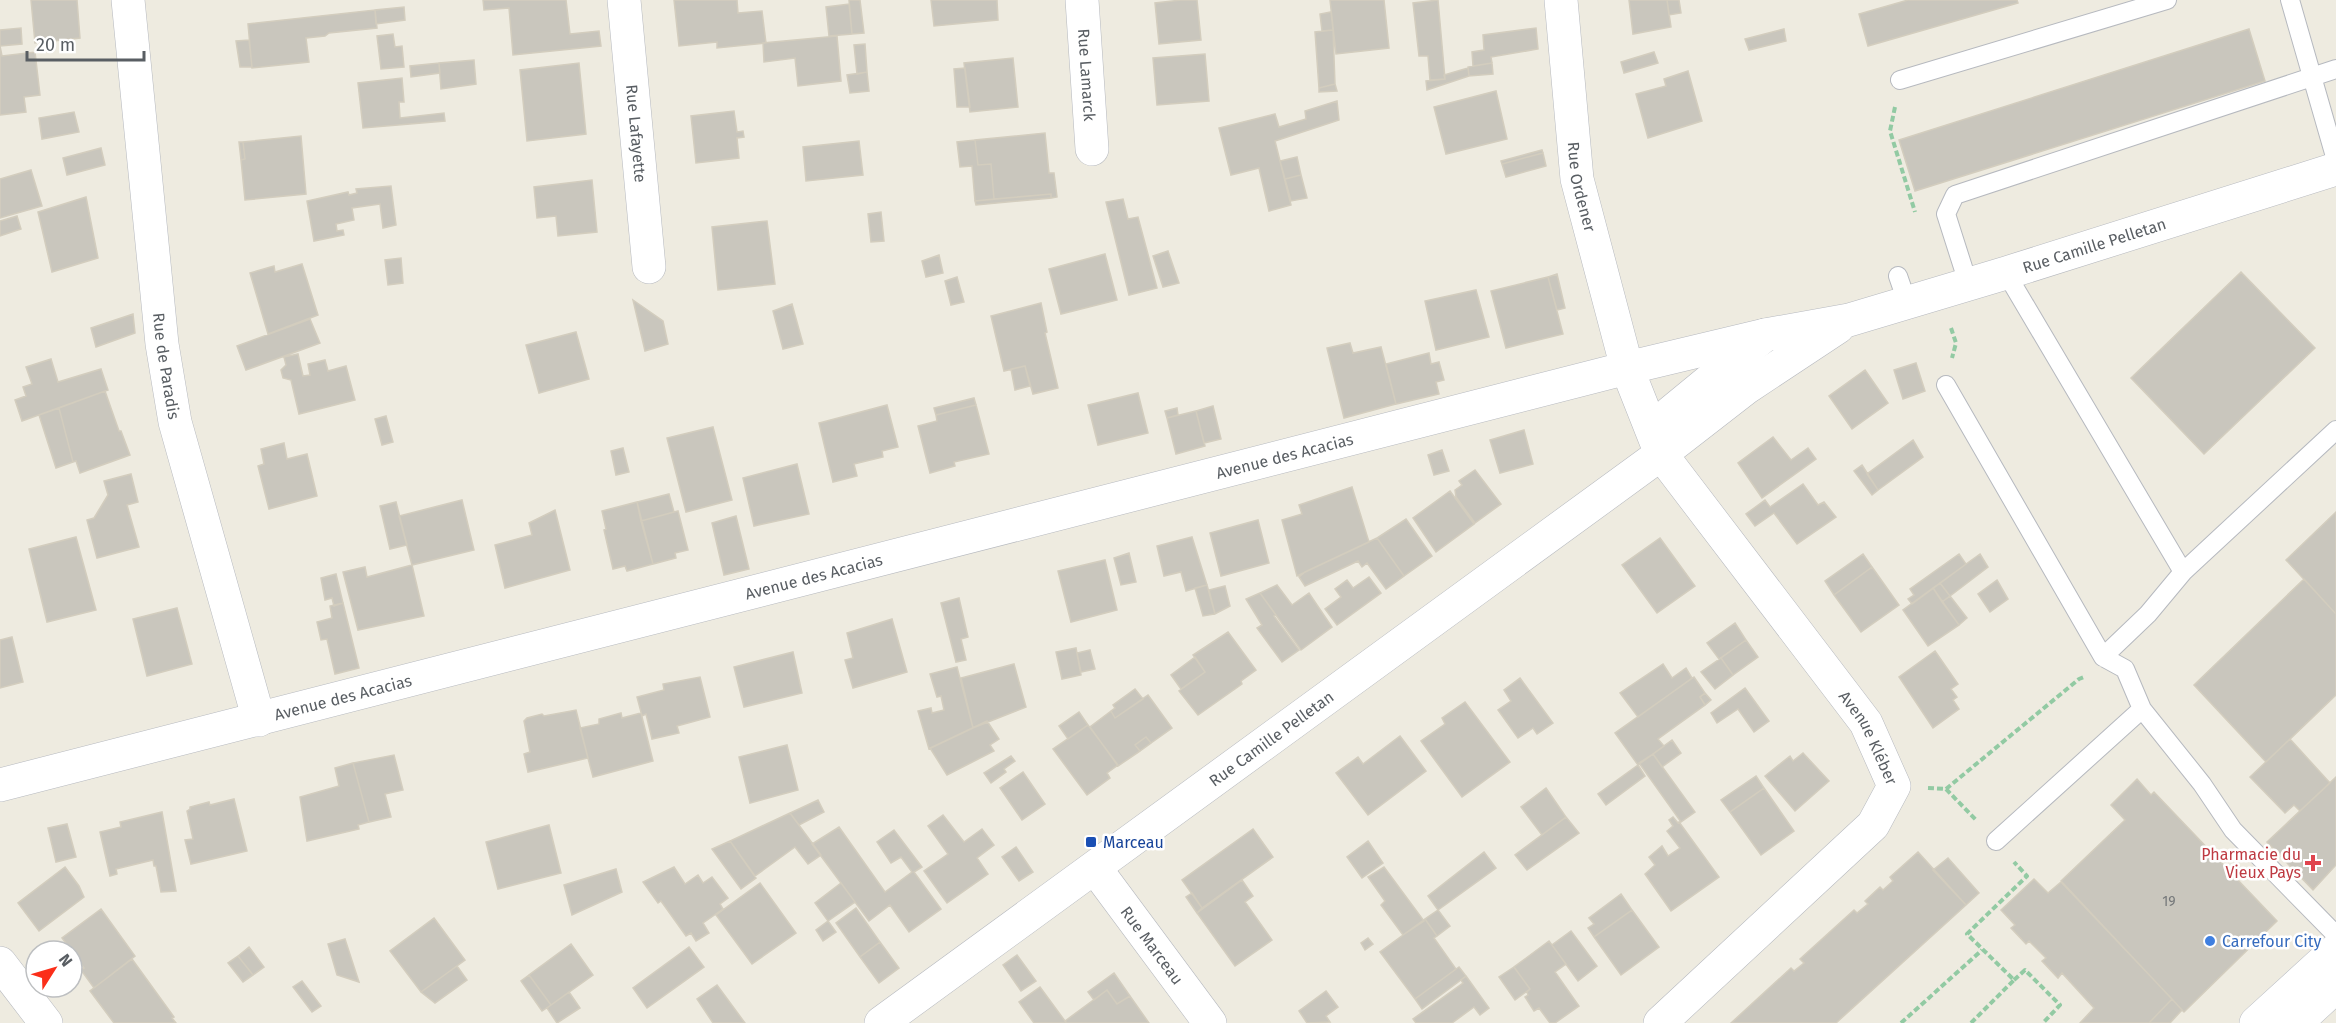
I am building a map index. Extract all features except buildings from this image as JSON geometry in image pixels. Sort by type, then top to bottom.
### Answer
[{"type":"street","name":"Rue de Paradis","points":[[128,0],[162,344],[175,422],[259,720]]},
{"type":"street","name":"Rue Lafayette","points":[[624,0],[649,267]]},
{"type":"street","name":"Rue Lamarck","points":[[1082,0],[1092,149]]},
{"type":"street","name":"Rue Ordener","points":[[1561,0],[1577,179],[1627,368],[1661,454]]},
{"type":"street","name":"Rue Camille Pelletan","points":[[881,1023],[1661,454],[1746,388],[1902,289],[1954,287],[2006,273],[2336,169]]},
{"type":"street","name":"Rue Camille Pelletan","points":[[1627,368],[1765,335],[1850,320]]},
{"type":"street","name":"Rue Camille Pelletan","points":[[1661,454],[1670,413],[1765,335]]},
{"type":"street","name":"Avenue des Acacias","points":[[0,785],[1627,368]]},
{"type":"street","name":"Avenue Kléber","points":[[1660,1023],[1873,825],[1894,786],[1866,723],[1661,454]]},
{"type":"street","name":"Rue Marceau","points":[[1095,868],[1210,1023]]},
{"type":"street","points":[[2256,1023],[2336,950]]},
{"type":"street","points":[[0,963],[46,1023]]},
{"type":"street","points":[[2296,1023],[2336,986]]},
{"type":"lane","points":[[1900,80],[2167,0]]},
{"type":"lane","points":[[2290,0],[2336,160]]},
{"type":"lane","points":[[1954,287],[1946,214],[1955,195],[2336,69]]},
{"type":"lane","points":[[2006,273],[2183,572]]},
{"type":"lane","points":[[1946,385],[2103,657],[2125,669],[2142,709],[2202,783],[2233,830],[2336,935]]},
{"type":"lane","points":[[2103,657],[2148,614],[2183,572],[2336,430]]},
{"type":"lane","points":[[1996,841],[2142,709]]},
{"type":"path","points":[[1900,80],[1890,131],[1917,216]]},
{"type":"path","points":[[1946,385],[1956,342],[1954,287]]},
{"type":"path","points":[[1946,789],[2079,679],[2125,669]]},
{"type":"path","points":[[1894,786],[1946,789],[2027,876],[1967,934],[2014,980]]},
{"type":"path","points":[[1901,1023],[1982,950]]},
{"type":"path","points":[[1971,1023],[2025,970],[2060,1005],[2043,1023]]},
{"type":"place","name":"Marceau","points":[[1091,842]]},
{"type":"place","name":"Pharmacie du Vieux Pays","points":[[2313,863]]},
{"type":"place","name":"Carrefour City","points":[[2210,941]]}]
